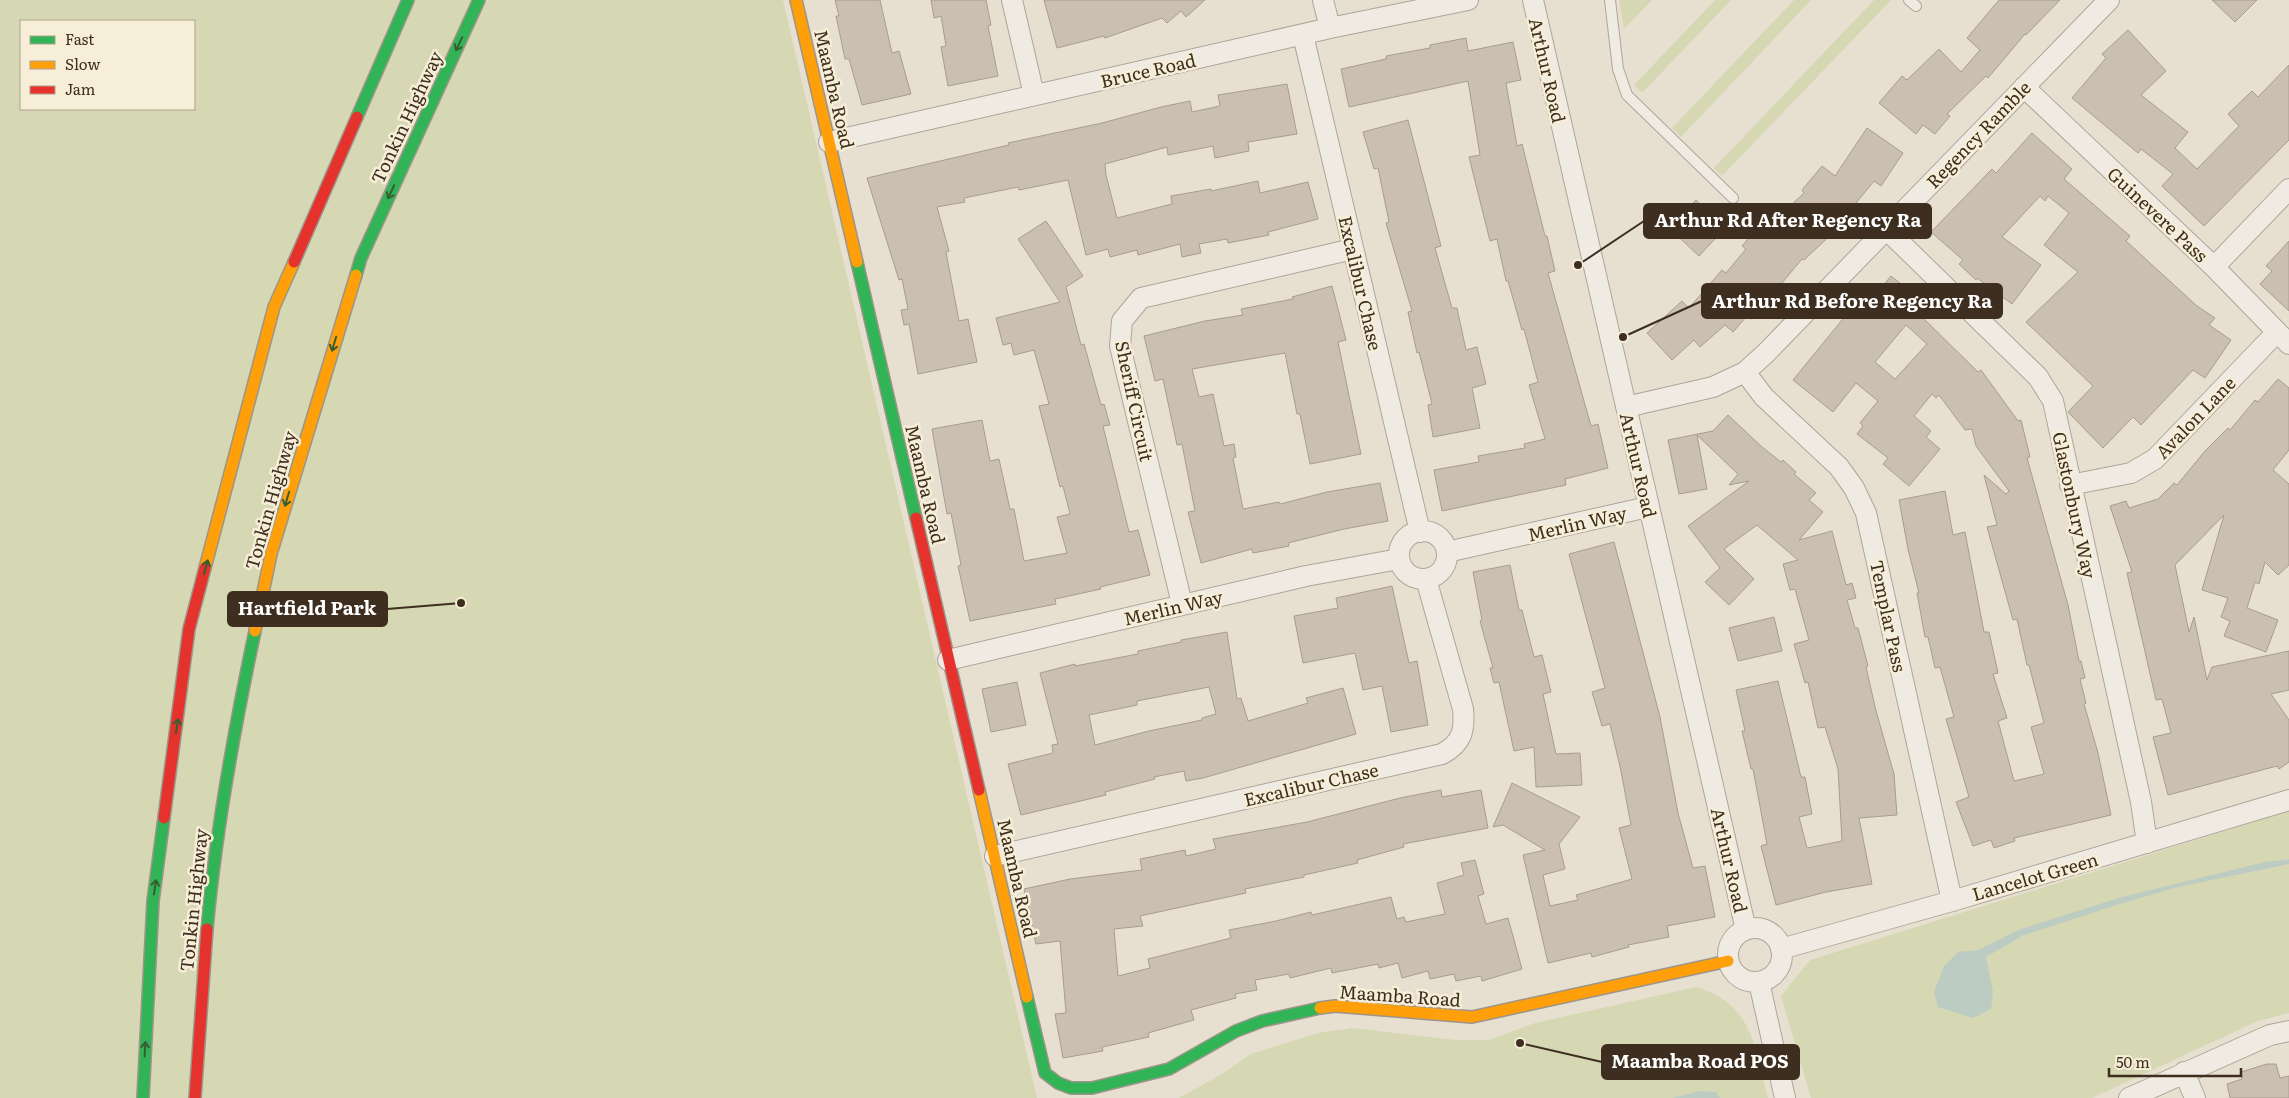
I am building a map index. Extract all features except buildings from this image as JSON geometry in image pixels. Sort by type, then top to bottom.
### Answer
[{"type":"main road","name":"Tonkin Highway","points":[[143,1098],[153,901],[189,629],[274,307],[408,0]]},
{"type":"main road","name":"Tonkin Highway","points":[[195,1098],[200,1009],[213,859],[240,700],[270,554],[360,258],[479,0]]},
{"type":"main road","name":"Maamba Road","points":[[796,0],[1045,1073],[1058,1083],[1071,1088],[1092,1088],[1169,1069],[1236,1031],[1262,1021],[1297,1012],[1335,1006],[1472,1017],[1728,961]]},
{"type":"street","points":[[1012,0],[1034,96]]},
{"type":"street","points":[[1323,0],[1330,28]]},
{"type":"street","name":"Bruce Road","points":[[828,142],[1330,28],[1468,0]]},
{"type":"street","name":"Arthur Road","points":[[1533,0],[1746,930]]},
{"type":"street","name":"Regency Ramble","points":[[1626,407],[1713,387],[1745,372],[1765,354],[2109,0]]},
{"type":"street","name":"Excalibur Chase","points":[[1303,35],[1420,532]]},
{"type":"street","name":"Guinevere Pass","points":[[2024,87],[2214,267],[2283,338]]},
{"type":"street","points":[[2214,267],[2289,189]]},
{"type":"street","name":"Glastonbury Way","points":[[1886,229],[2038,377],[2052,401],[2141,802],[2146,843]]},
{"type":"street","name":"Sheriff Circuit","points":[[1182,604],[1120,346],[1122,321],[1141,298],[1353,249]]},
{"type":"street","name":"Avalon Lane","points":[[2070,485],[2131,473],[2155,459],[2283,338]]},
{"type":"street","name":"Templar Pass","points":[[1745,372],[1764,397],[1839,466],[1854,488],[1866,513],[1952,901]]},
{"type":"street","name":"Merlin Way","points":[[1447,552],[1648,507]]},
{"type":"street","points":[[1420,532],[1429,532],[1437,536],[1447,552],[1442,570],[1435,576],[1426,579],[1417,578],[1409,574],[1402,568],[1399,559],[1404,541],[1411,535],[1420,532]]},
{"type":"street","name":"Merlin Way","points":[[948,660],[1306,576],[1399,559]]},
{"type":"street","name":"Excalibur Chase","points":[[995,856],[1442,754],[1453,748],[1460,738],[1464,724],[1463,709],[1426,579]]},
{"type":"street","name":"Lancelot Green","points":[[1781,949],[1952,901],[2289,800]]},
{"type":"street","points":[[1746,930],[1764,930],[1778,941],[1781,949],[1779,966],[1774,974],[1759,982],[1743,980],[1731,968],[1728,961],[1730,945],[1734,938],[1746,930]]},
{"type":"street","points":[[1759,982],[1785,1098]]},
{"type":"street","points":[[2129,1098],[2270,1035],[2289,1031]]},
{"type":"street","points":[[2184,1072],[2195,1098]]},
{"type":"lane","points":[[1610,0],[1618,68],[1627,95],[1733,198]]},
{"type":"green space","points":[[0,0],[783,0],[1037,1098],[0,1098]]},
{"type":"green space","points":[[1619,0],[1652,0],[1624,29]]},
{"type":"green space","points":[[1715,0],[1731,0],[1642,93],[1634,85]]},
{"type":"green space","points":[[1794,0],[1811,0],[1681,137],[1672,128]]},
{"type":"green space","points":[[1874,0],[1891,0],[1722,176],[1714,168]]},
{"type":"green space","points":[[2289,811],[2289,1013],[2258,1021],[2092,1098],[1811,1098],[1781,996],[1810,960]]},
{"type":"green space","points":[[1696,987],[1715,995],[1729,1004],[1740,1016],[1755,1045],[1768,1098],[1179,1098],[1222,1074],[1251,1054],[1318,1033],[1352,1028],[1455,1040],[1489,1040],[1535,1023]]},
{"type":"shaded area","points":[[2289,859],[2289,864],[2178,887],[2024,935],[1986,957],[1993,992],[1991,1009],[1973,1018],[1938,1007],[1934,992],[1944,966],[1958,952],[1978,950],[2021,929],[2122,897],[2265,862]]},
{"type":"shaded area","points":[[1700,1091],[1716,1092],[1720,1098],[1672,1098]]},
{"type":"traffic: fast","points":[[357,117],[408,0]]},
{"type":"traffic: fast","points":[[356,275],[361,258],[479,0]]},
{"type":"traffic: fast","points":[[857,262],[916,518]]},
{"type":"traffic: fast","points":[[207,929],[215,854],[226,780],[255,631]]},
{"type":"traffic: fast","points":[[143,1098],[153,901],[164,818]]},
{"type":"traffic: fast","points":[[1027,997],[1045,1073],[1058,1083],[1071,1088],[1092,1088],[1169,1069],[1236,1031],[1262,1021],[1320,1008]]},
{"type":"traffic: slow","points":[[796,0],[857,262]]},
{"type":"traffic: slow","points":[[205,568],[274,307],[294,262]]},
{"type":"traffic: slow","points":[[255,631],[271,554],[356,275]]},
{"type":"traffic: slow","points":[[979,790],[1027,997]]},
{"type":"traffic: slow","points":[[1320,1008],[1335,1006],[1472,1017],[1728,961]]},
{"type":"traffic: jam","points":[[294,262],[357,117]]},
{"type":"traffic: jam","points":[[916,518],[979,790]]},
{"type":"traffic: jam","points":[[164,818],[189,629],[205,568]]},
{"type":"traffic: jam","points":[[195,1098],[207,929]]},
{"type":"place","name":"Arthur Rd After Regency Ra","points":[[1578,265]]},
{"type":"place","name":"Arthur Rd Before Regency Ra","points":[[1623,337]]},
{"type":"place","name":"Hartfield Park","points":[[461,603]]},
{"type":"place","name":"Maamba Road POS","points":[[1520,1043]]}]
